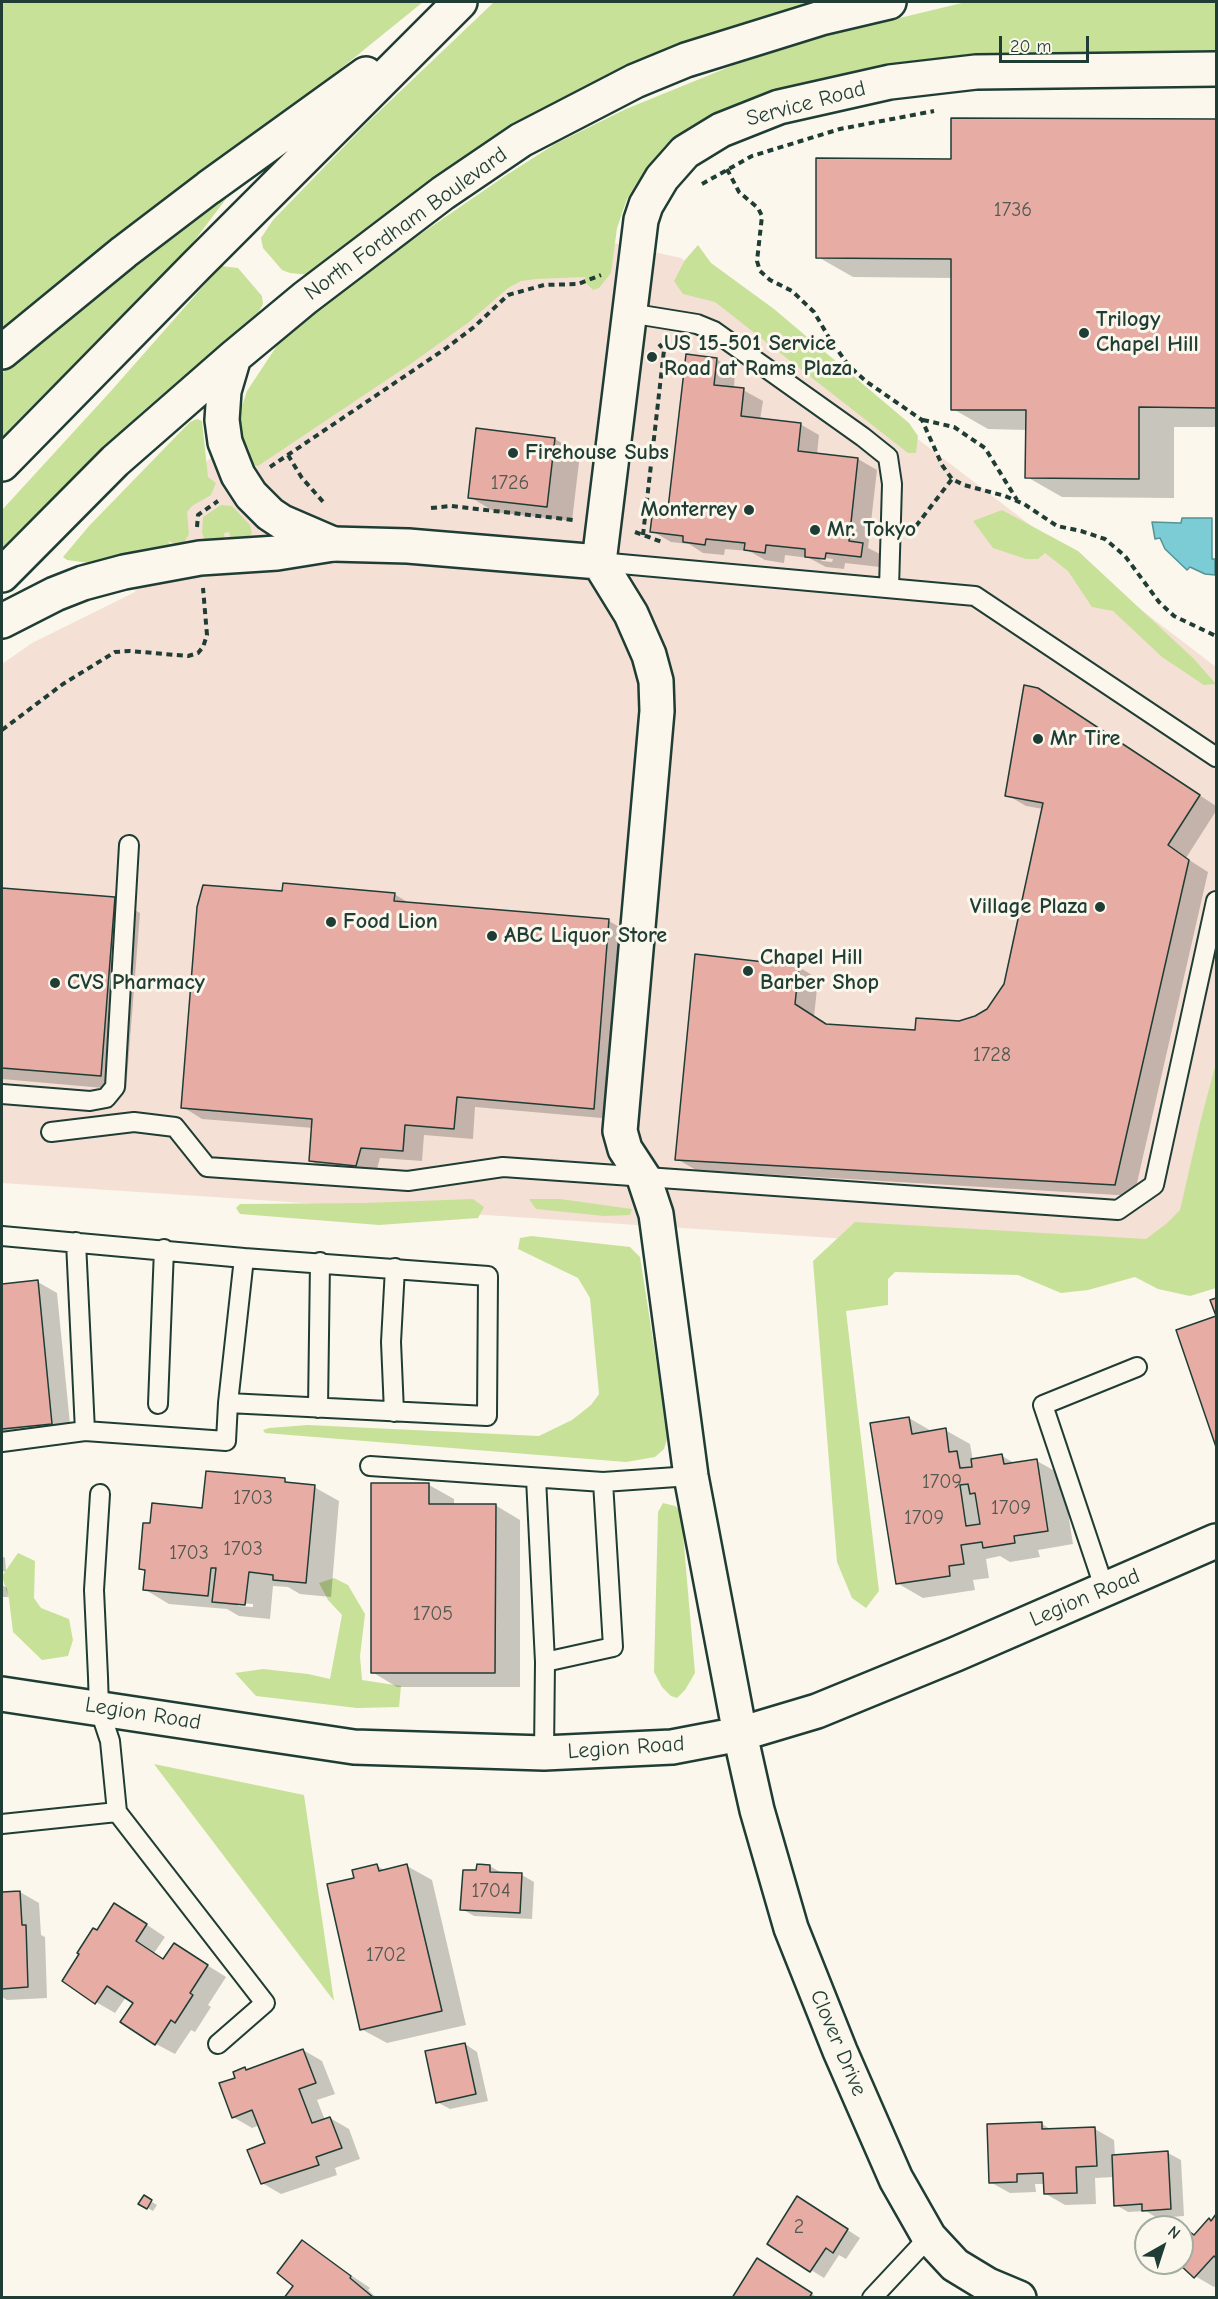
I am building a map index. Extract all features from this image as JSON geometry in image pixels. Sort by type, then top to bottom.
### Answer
[{"type":"main road","name":"North Fordham Boulevard","points":[[2,575],[115,460],[234,357],[305,298],[443,193],[521,140],[578,108],[686,60],[821,18],[889,2]]},
{"type":"main road","points":[[2,352],[124,252],[208,188],[454,8]]},
{"type":"main road","points":[[2,464],[454,8]]},
{"type":"main road","name":"Service Road","points":[[599,562],[641,220],[662,178],[685,152],[711,135],[779,107],[846,91],[932,76],[1051,70],[1216,69]]},
{"type":"main road","points":[[234,357],[224,391],[222,420],[229,454],[244,485],[259,504],[282,522],[333,544]]},
{"type":"main road","points":[[2,621],[55,594],[134,570],[200,558],[277,553],[333,544],[408,546],[599,562]]},
{"type":"main road","name":"Clover Drive","points":[[599,562],[632,614],[649,655],[656,681],[657,711],[620,1131],[625,1149],[644,1178],[656,1214],[691,1476],[740,1734],[757,1810],[791,1928],[840,2051],[896,2180],[929,2237],[955,2265],[984,2291],[1019,2298]]},
{"type":"main road","name":"Legion Road","points":[[2,1694],[354,1747],[543,1753],[672,1748],[740,1734],[817,1711],[956,1654],[1216,1541]]},
{"type":"lane","points":[[629,313],[697,324],[714,331],[854,430],[888,457],[892,484],[889,588]]},
{"type":"lane","points":[[599,562],[975,596],[1216,757]]},
{"type":"lane","points":[[2,1094],[90,1101],[106,1098],[115,1087],[129,845]]},
{"type":"lane","points":[[51,1132],[134,1122],[175,1127],[207,1167],[408,1181],[503,1167],[1118,1210],[1154,1185],[1216,901]]},
{"type":"lane","points":[[2,1236],[244,1258],[488,1276],[487,1416],[228,1403]]},
{"type":"lane","points":[[76,1242],[85,1431]]},
{"type":"lane","points":[[158,1404],[164,1249]]},
{"type":"lane","points":[[2,1442],[85,1431],[226,1441],[244,1258]]},
{"type":"lane","points":[[318,1408],[320,1262]]},
{"type":"lane","points":[[394,1412],[391,1342],[395,1268]]},
{"type":"lane","points":[[1105,1590],[1042,1405],[1137,1367]]},
{"type":"lane","points":[[370,1466],[603,1482],[691,1476]]},
{"type":"lane","points":[[536,1478],[545,1662],[543,1753]]},
{"type":"lane","points":[[545,1662],[613,1647],[603,1482]]},
{"type":"lane","points":[[100,1494],[94,1590],[99,1707],[110,1741],[117,1812],[265,2003],[218,2044]]},
{"type":"lane","points":[[2,1824],[117,1812]]},
{"type":"lane","points":[[872,2298],[929,2237]]},
{"type":"path","points":[[697,189],[705,181],[752,156],[840,129],[946,109]]},
{"type":"path","points":[[727,169],[739,192],[758,208],[762,216],[757,261],[760,272],[792,291],[814,312],[843,358],[867,382],[922,420],[954,427],[985,448],[1017,501]]},
{"type":"path","points":[[2,730],[63,684],[115,652],[138,651],[180,656],[192,656],[198,653],[204,647],[207,635],[196,520],[202,510],[244,485],[445,349],[474,327],[508,295],[544,285],[578,284],[604,274]]},
{"type":"path","points":[[643,535],[664,350],[657,341]]},
{"type":"path","points":[[922,420],[942,465],[952,479],[964,485],[1017,501],[1057,526],[1081,531],[1105,540],[1125,556],[1159,602],[1174,616],[1216,636]]},
{"type":"path","points":[[288,455],[302,478],[329,508]]},
{"type":"path","points":[[911,532],[924,512],[952,479]]},
{"type":"path","points":[[430,508],[451,506],[583,521]]},
{"type":"shaded area","points":[[543,227],[681,258],[1216,667],[1216,1239],[1211,1263],[2,1183],[2,664],[32,643],[135,592],[158,495]]},
{"type":"green space","points":[[2,2],[423,2],[2,343]]},
{"type":"green space","points":[[494,2],[817,2],[725,29],[674,47],[310,275],[282,270],[263,248],[261,238],[273,220],[366,124]]},
{"type":"green space","points":[[966,2],[1216,2],[1216,56],[960,58],[868,69],[776,92],[718,113],[681,133],[665,146],[647,167],[627,199],[617,228],[611,273],[599,288],[593,290],[585,282],[585,277],[521,281],[508,288],[469,322],[412,363],[258,466],[249,464],[250,451],[240,434],[242,406],[247,391],[278,344],[333,298],[393,253],[505,176],[555,144],[626,109],[734,65],[825,36]]},
{"type":"green space","points":[[224,197],[226,199],[182,257],[2,441],[2,373],[114,274]]},
{"type":"green space","points":[[698,245],[711,263],[774,309],[909,423],[918,436],[916,453],[908,453],[715,302],[683,294],[674,281],[685,260]]},
{"type":"green space","points":[[221,266],[238,268],[262,296],[263,304],[258,313],[142,412],[2,548],[2,510]]},
{"type":"green space","points":[[197,419],[202,421],[208,477],[216,483],[211,495],[192,506],[187,512],[189,534],[182,546],[168,541],[170,546],[97,564],[67,560],[63,557],[89,526],[190,422]]},
{"type":"green space","points":[[221,505],[232,506],[250,525],[252,533],[246,540],[231,541],[229,532],[224,533],[225,541],[208,542],[205,540],[202,533],[203,517]]},
{"type":"green space","points":[[1002,510],[1078,551],[1194,659],[1216,684],[1204,685],[1162,657],[1113,611],[1092,607],[1068,571],[1045,553],[1038,559],[1026,559],[993,548],[973,521]]},
{"type":"green space","points":[[1216,1063],[1216,1288],[1190,1296],[1158,1289],[1135,1277],[1088,1290],[1061,1293],[1018,1275],[895,1272],[888,1279],[888,1305],[846,1311],[879,1591],[866,1608],[852,1598],[837,1562],[813,1261],[855,1222],[1146,1239],[1180,1210]]},
{"type":"green space","points":[[473,1199],[484,1207],[478,1218],[379,1225],[240,1214],[236,1208],[240,1204]]},
{"type":"green space","points":[[529,1199],[560,1199],[632,1209],[630,1215],[604,1216],[536,1209]]},
{"type":"green space","points":[[531,1236],[630,1247],[640,1257],[668,1436],[664,1449],[655,1457],[626,1462],[265,1433],[263,1430],[269,1428],[308,1425],[539,1436],[572,1420],[591,1405],[599,1394],[590,1298],[578,1278],[518,1249],[520,1238]]},
{"type":"green space","points":[[663,1503],[675,1506],[681,1511],[695,1673],[685,1690],[677,1698],[671,1696],[662,1687],[654,1672],[658,1512]]},
{"type":"green space","points":[[18,1553],[35,1561],[34,1598],[41,1608],[69,1619],[73,1640],[68,1656],[42,1660],[13,1632],[9,1599],[2,1576]]},
{"type":"green space","points":[[334,1578],[348,1585],[365,1614],[360,1656],[362,1680],[401,1686],[399,1707],[357,1708],[256,1696],[235,1673],[263,1669],[330,1679],[342,1615],[328,1600],[319,1583]]},
{"type":"green space","points":[[154,1764],[304,1795],[334,2001]]},
{"type":"water","points":[[1182,518],[1212,518],[1212,559],[1215,559],[1215,575],[1205,574],[1190,567],[1187,570],[1165,549],[1160,538],[1155,539],[1152,522],[1181,523]]},
{"type":"building","name":"Trilogy Chapel Hill","points":[[951,118],[1216,119],[1216,408],[1139,407],[1139,479],[1025,478],[1026,410],[951,410],[951,259],[816,258],[816,158],[951,159]]},
{"type":"building","points":[[686,354],[717,358],[714,385],[744,388],[741,416],[801,423],[798,451],[858,458],[849,541],[863,543],[861,557],[826,553],[825,559],[805,557],[805,549],[766,545],[765,553],[744,550],[745,543],[706,539],[705,545],[683,542],[683,536],[650,532],[652,516],[667,517]]},
{"type":"building","points":[[476,428],[555,438],[547,507],[468,498]]},
{"type":"building","name":"Village Plaza","points":[[1024,685],[1038,688],[1200,795],[1168,845],[1189,860],[1115,1185],[675,1160],[695,954],[799,966],[795,1004],[826,1024],[915,1030],[916,1018],[959,1021],[987,1009],[1004,984],[1043,803],[1005,796]]},
{"type":"building","points":[[283,883],[395,893],[394,901],[609,919],[594,1109],[457,1097],[454,1129],[405,1125],[403,1151],[361,1148],[356,1166],[309,1161],[312,1119],[181,1108],[197,907],[203,885],[282,891]]},
{"type":"building","name":"CVS Pharmacy","points":[[2,888],[115,897],[101,1076],[2,1068]]},
{"type":"building","points":[[38,1280],[52,1424],[2,1429],[2,1284]]},
{"type":"building","points":[[1216,1298],[1216,1316],[1210,1300]]},
{"type":"building","points":[[1216,1316],[1216,1447],[1176,1330]]},
{"type":"building","points":[[909,1417],[912,1434],[946,1428],[949,1452],[957,1451],[960,1468],[972,1467],[971,1459],[1002,1454],[1004,1464],[1037,1459],[1048,1531],[1014,1536],[1015,1543],[983,1548],[982,1542],[961,1545],[964,1564],[949,1566],[950,1576],[896,1584],[870,1423]],"holes":[[[968,1484],[970,1494],[975,1493],[980,1524],[966,1526],[960,1485]]]},
{"type":"building","points":[[206,1471],[285,1478],[285,1482],[315,1485],[306,1583],[273,1580],[273,1575],[249,1572],[245,1605],[212,1602],[216,1568],[211,1568],[208,1596],[143,1590],[145,1570],[139,1569],[143,1523],[150,1523],[152,1503],[202,1508]]},
{"type":"building","points":[[371,1483],[429,1483],[429,1504],[496,1504],[495,1673],[371,1673]]},
{"type":"building","points":[[377,1864],[379,1871],[407,1864],[442,2011],[360,2030],[327,1884],[354,1878],[352,1870]]},
{"type":"building","points":[[477,1864],[490,1865],[490,1872],[522,1873],[520,1913],[460,1910],[463,1870],[476,1870]]},
{"type":"building","points":[[20,1891],[22,1925],[26,1925],[28,1987],[2,1989],[2,1892]]},
{"type":"building","points":[[114,1903],[147,1924],[136,1941],[163,1959],[174,1943],[208,1965],[175,2023],[171,2020],[155,2045],[120,2022],[133,2003],[107,1986],[95,2004],[62,1981],[93,1928],[97,1930]]},
{"type":"building","points":[[465,2043],[476,2094],[436,2103],[425,2051]]},
{"type":"building","points":[[303,2049],[316,2083],[299,2089],[312,2123],[330,2117],[342,2148],[316,2157],[319,2165],[261,2184],[247,2150],[265,2143],[252,2110],[232,2118],[219,2083],[235,2078],[233,2072],[245,2067],[246,2070]]},
{"type":"building","points":[[1042,2122],[1042,2129],[1095,2127],[1097,2166],[1076,2167],[1077,2193],[1044,2194],[1043,2173],[1017,2174],[1017,2182],[989,2183],[987,2124]]},
{"type":"building","points":[[1168,2151],[1171,2209],[1142,2211],[1142,2204],[1114,2206],[1112,2155]]},
{"type":"building","points":[[144,2195],[152,2200],[147,2209],[138,2204]]},
{"type":"building","points":[[797,2196],[848,2229],[833,2253],[826,2248],[810,2272],[767,2244]]},
{"type":"building","points":[[1216,2214],[1216,2258],[1214,2256],[1194,2278],[1191,2275],[1194,2275],[1194,2235],[1209,2218],[1211,2221]]},
{"type":"building","points":[[302,2240],[351,2276],[350,2278],[374,2298],[284,2298],[293,2286],[277,2273]]},
{"type":"building","points":[[757,2258],[812,2293],[809,2298],[732,2298]]},
{"type":"place","name":"Trilogy Chapel Hill","points":[[1084,333]]},
{"type":"place","name":"US 15-501 Service Road at Rams Plaza","points":[[652,357]]},
{"type":"place","name":"Firehouse Subs","points":[[513,453]]},
{"type":"place","name":"Monterrey","points":[[749,510]]},
{"type":"place","name":"Mr. Tokyo","points":[[815,530]]},
{"type":"place","name":"Mr Tire","points":[[1038,739]]},
{"type":"place","name":"Village Plaza","points":[[1100,907]]},
{"type":"place","name":"Food Lion","points":[[331,922]]},
{"type":"place","name":"ABC Liquor Store","points":[[492,936]]},
{"type":"place","name":"Chapel Hill Barber Shop","points":[[748,971]]},
{"type":"place","name":"CVS Pharmacy","points":[[55,983]]}]
